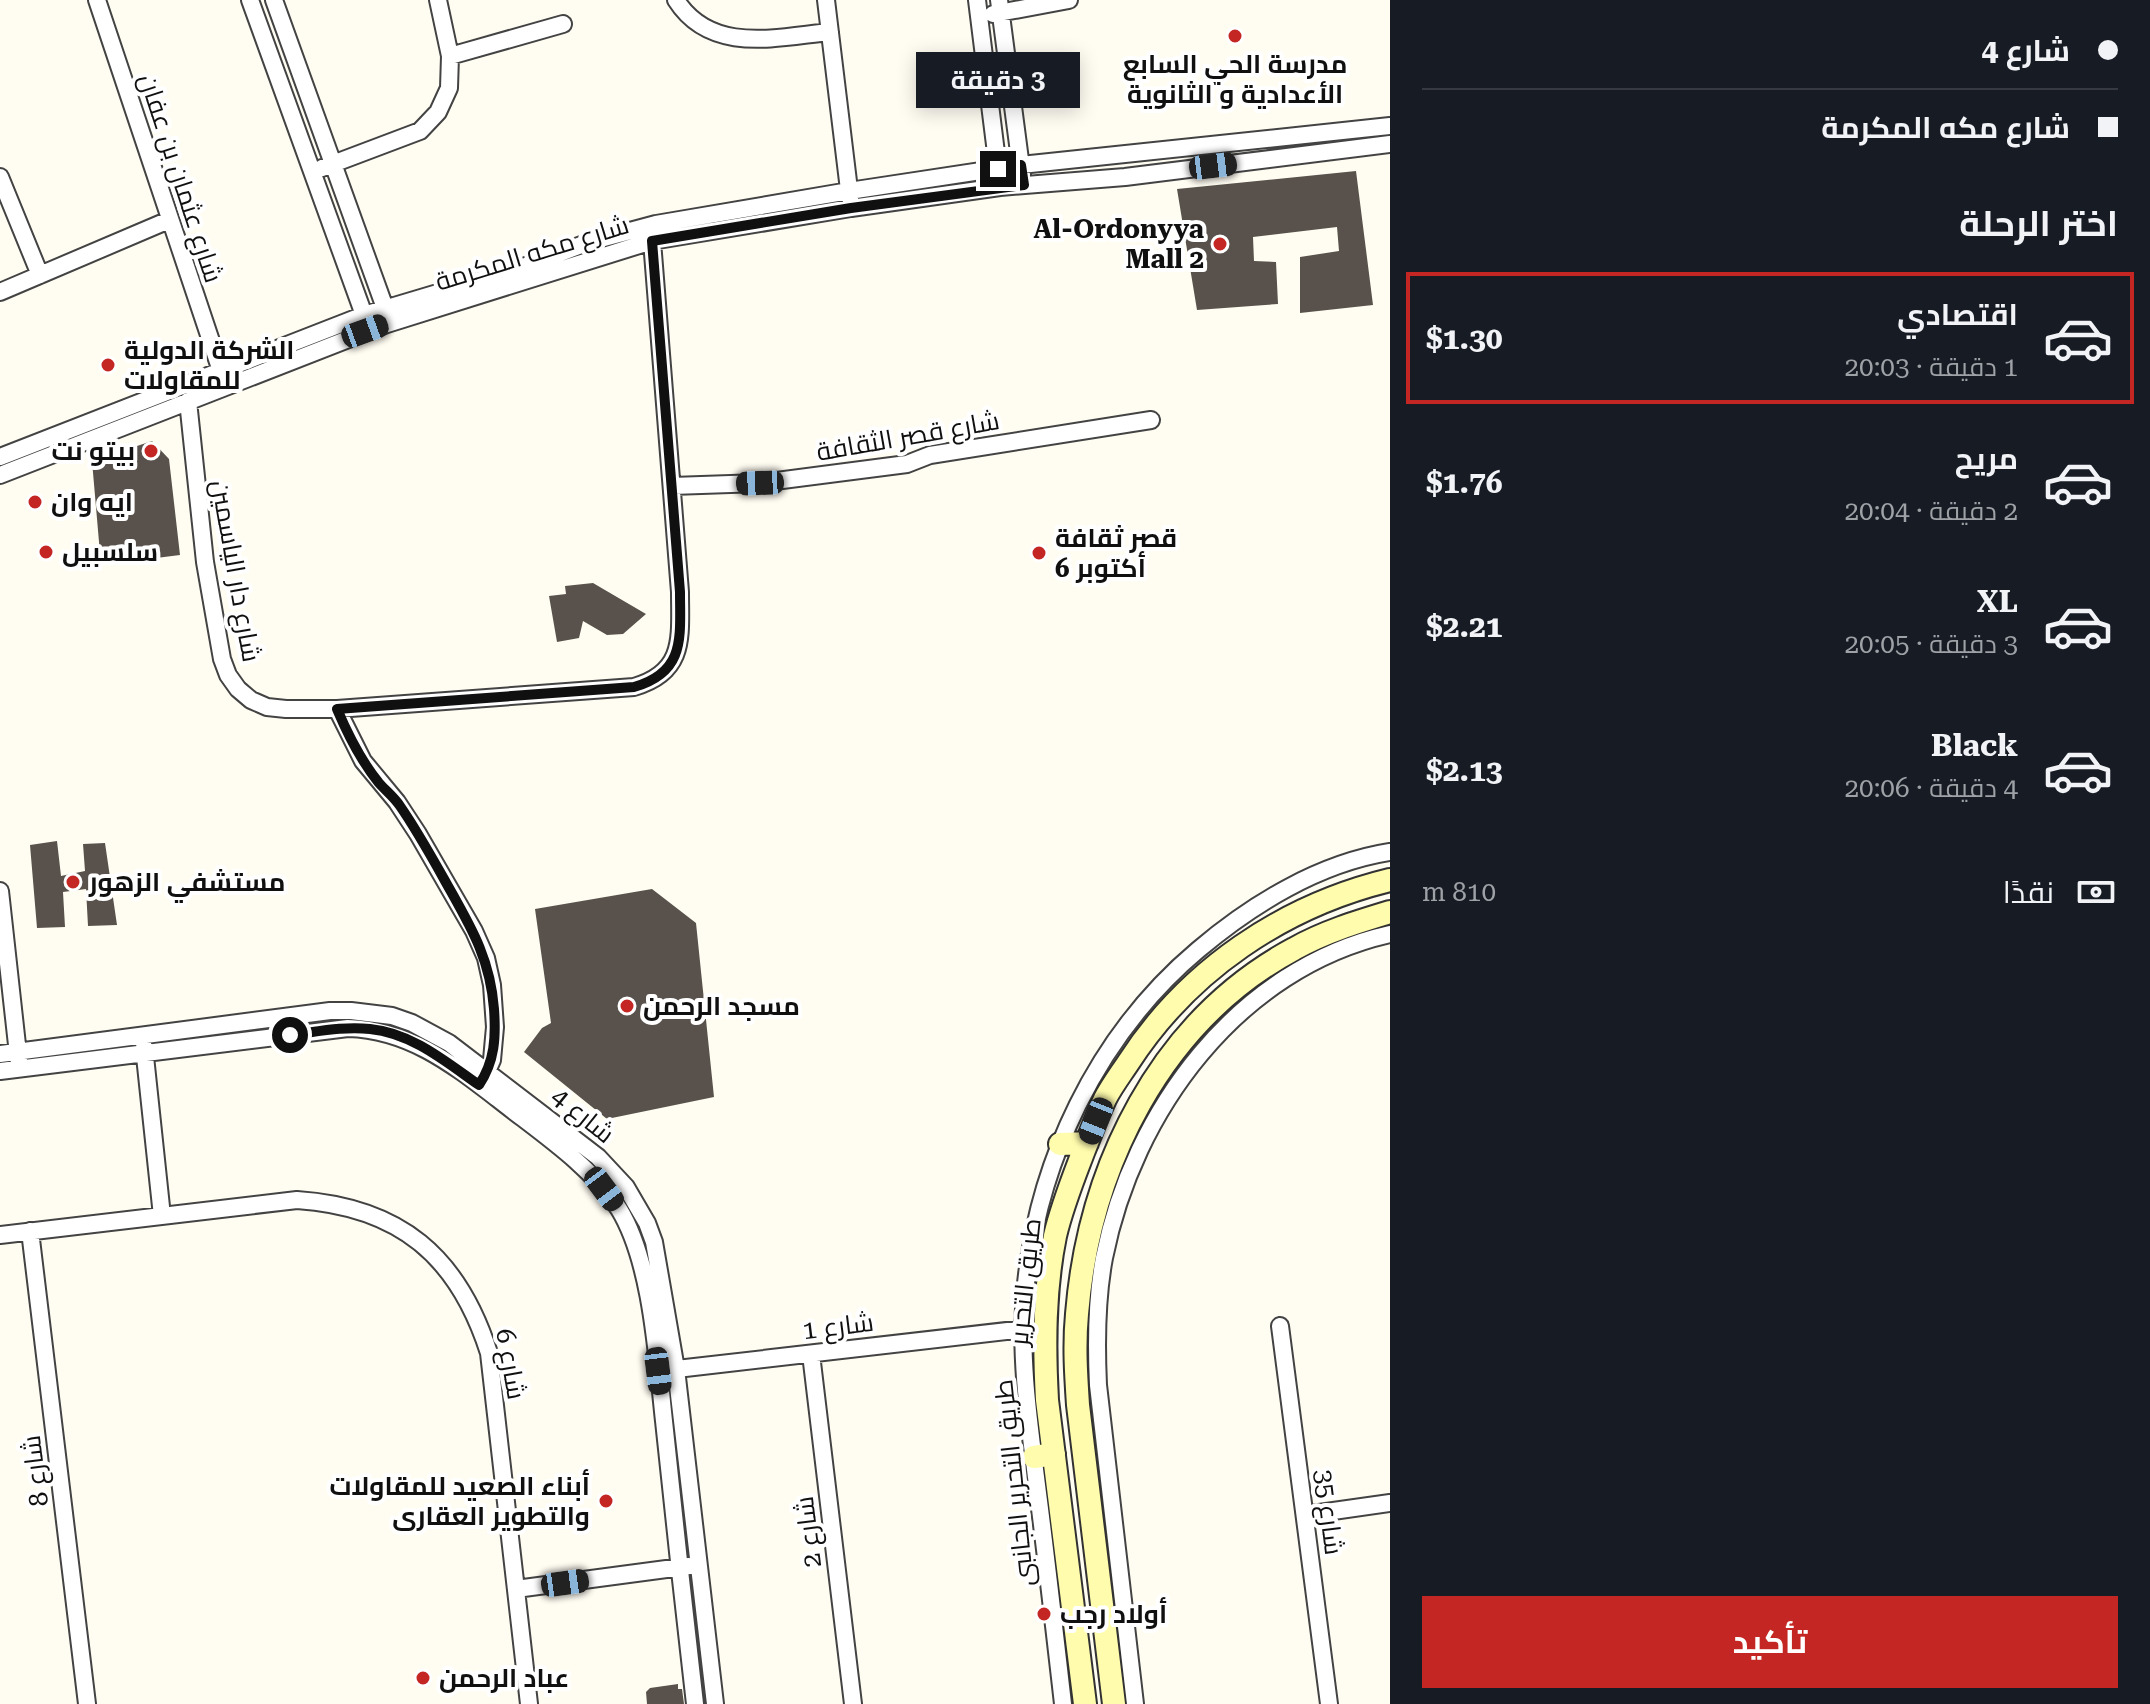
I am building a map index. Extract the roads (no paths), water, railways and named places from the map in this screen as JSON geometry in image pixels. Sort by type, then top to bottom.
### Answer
[{"type":"street","name":"شارع عثمان بن عفان","points":[[97,0],[221,371]]},
{"type":"street","points":[[250,0],[364,315]]},
{"type":"street","points":[[274,0],[385,308]]},
{"type":"street","points":[[313,171],[420,131],[430,122],[445,101],[449,88],[450,56],[438,0]]},
{"type":"street","points":[[676,0],[697,22],[718,34],[740,40],[830,32]]},
{"type":"street","points":[[826,0],[850,199]]},
{"type":"street","points":[[1000,187],[978,8],[1069,0]]},
{"type":"street","points":[[1000,6],[1024,185]]},
{"type":"street","points":[[450,56],[563,24]]},
{"type":"street","name":"شارع مكه المكرمة","points":[[0,475],[387,324],[652,241],[1021,165],[1390,126]]},
{"type":"street","name":"شارع مكه المكرمة","points":[[0,457],[364,315],[518,269],[624,232],[697,216],[850,199],[1125,177],[1390,144]]},
{"type":"street","points":[[0,177],[40,275]]},
{"type":"street","points":[[0,292],[169,220]]},
{"type":"street","name":"شارع دار الياسمين","points":[[188,401],[205,562],[222,659],[228,675],[251,700],[267,707],[337,709],[634,687],[649,683],[663,674],[673,661],[679,646],[680,630],[652,241]]},
{"type":"street","name":"شارع قصر الثقافة","points":[[672,486],[760,483],[907,464],[930,455],[1151,420]]},
{"type":"street","points":[[337,709],[363,761],[397,802],[418,834],[474,931],[486,958],[492,985],[495,1027],[492,1060],[484,1078]]},
{"type":"street","name":"طريق التحرير الجانبى","points":[[1063,1704],[1044,1456],[1024,1329],[1030,1249],[1040,1203],[1060,1144],[1095,1072],[1121,1032],[1184,961],[1260,904],[1336,866],[1390,852]]},
{"type":"street","name":"طريق التحرير","points":[[1085,1704],[1044,1456],[1047,1400],[1044,1351],[1049,1276],[1063,1202],[1105,1098],[1146,1035],[1197,981],[1255,936],[1287,917],[1355,888],[1390,880]]},
{"type":"street","points":[[0,891],[19,1060]]},
{"type":"street","points":[[1114,1704],[1078,1405],[1076,1362],[1082,1269],[1091,1227],[1115,1155],[1131,1116],[1159,1069],[1191,1029],[1237,987],[1292,949],[1340,927],[1390,912]]},
{"type":"street","points":[[1135,1704],[1100,1400],[1096,1335],[1104,1258],[1125,1184],[1162,1106],[1188,1067],[1219,1032],[1255,1000],[1293,974],[1335,952],[1390,934]]},
{"type":"street","name":"شارع 4","points":[[0,1071],[19,1060],[143,1034],[330,1011],[392,1016],[431,1032],[484,1078],[588,1173],[629,1226],[643,1268],[658,1371],[695,1704]]},
{"type":"street","name":"شارع 4","points":[[0,1054],[19,1060],[145,1054],[348,1028],[370,1029],[413,1041],[484,1078],[598,1157],[626,1187],[654,1242],[676,1369],[715,1704]]},
{"type":"street","points":[[143,1034],[162,1216]]},
{"type":"street","points":[[1060,1144],[1087,1143]]},
{"type":"street","name":"شارع 6","points":[[0,1235],[297,1200],[329,1202],[381,1219],[404,1230],[434,1254],[459,1283],[477,1316],[489,1353],[529,1704]]},
{"type":"street","name":"شارع 8","points":[[30,1231],[87,1704]]},
{"type":"street","name":"شارع 35","points":[[1280,1326],[1329,1704]]},
{"type":"street","name":"شارع 1","points":[[658,1371],[1024,1329]]},
{"type":"street","name":"شارع 2","points":[[811,1354],[853,1704]]},
{"type":"street","points":[[1305,1515],[1390,1503]]},
{"type":"street","points":[[516,1589],[698,1565]]},
{"type":"place","name":"مدرسة الحي السابع الأعدادية و الثانوية","points":[[1235,36]]},
{"type":"place","name":"Al-Ordonyya Mall 2","points":[[1220,244]]},
{"type":"place","name":"الشركة الدولية للمقاولات","points":[[108,365]]},
{"type":"place","name":"بيتو نت","points":[[151,451]]},
{"type":"place","name":"ايه وان","points":[[35,502]]},
{"type":"place","name":"سلسبيل","points":[[46,552]]},
{"type":"place","name":"قصر ثقافة 6 أكتوبر","points":[[1039,553]]},
{"type":"place","name":"مستشفي الزهور","points":[[73,882]]},
{"type":"place","name":"مسجد الرحمن","points":[[627,1006]]},
{"type":"place","name":"أبناء الصعيد للمقاولات والتطوير العقارى","points":[[606,1501]]},
{"type":"place","name":"أولاد رجب","points":[[1044,1614]]},
{"type":"place","name":"عباد الرحمن","points":[[423,1678]]}]
